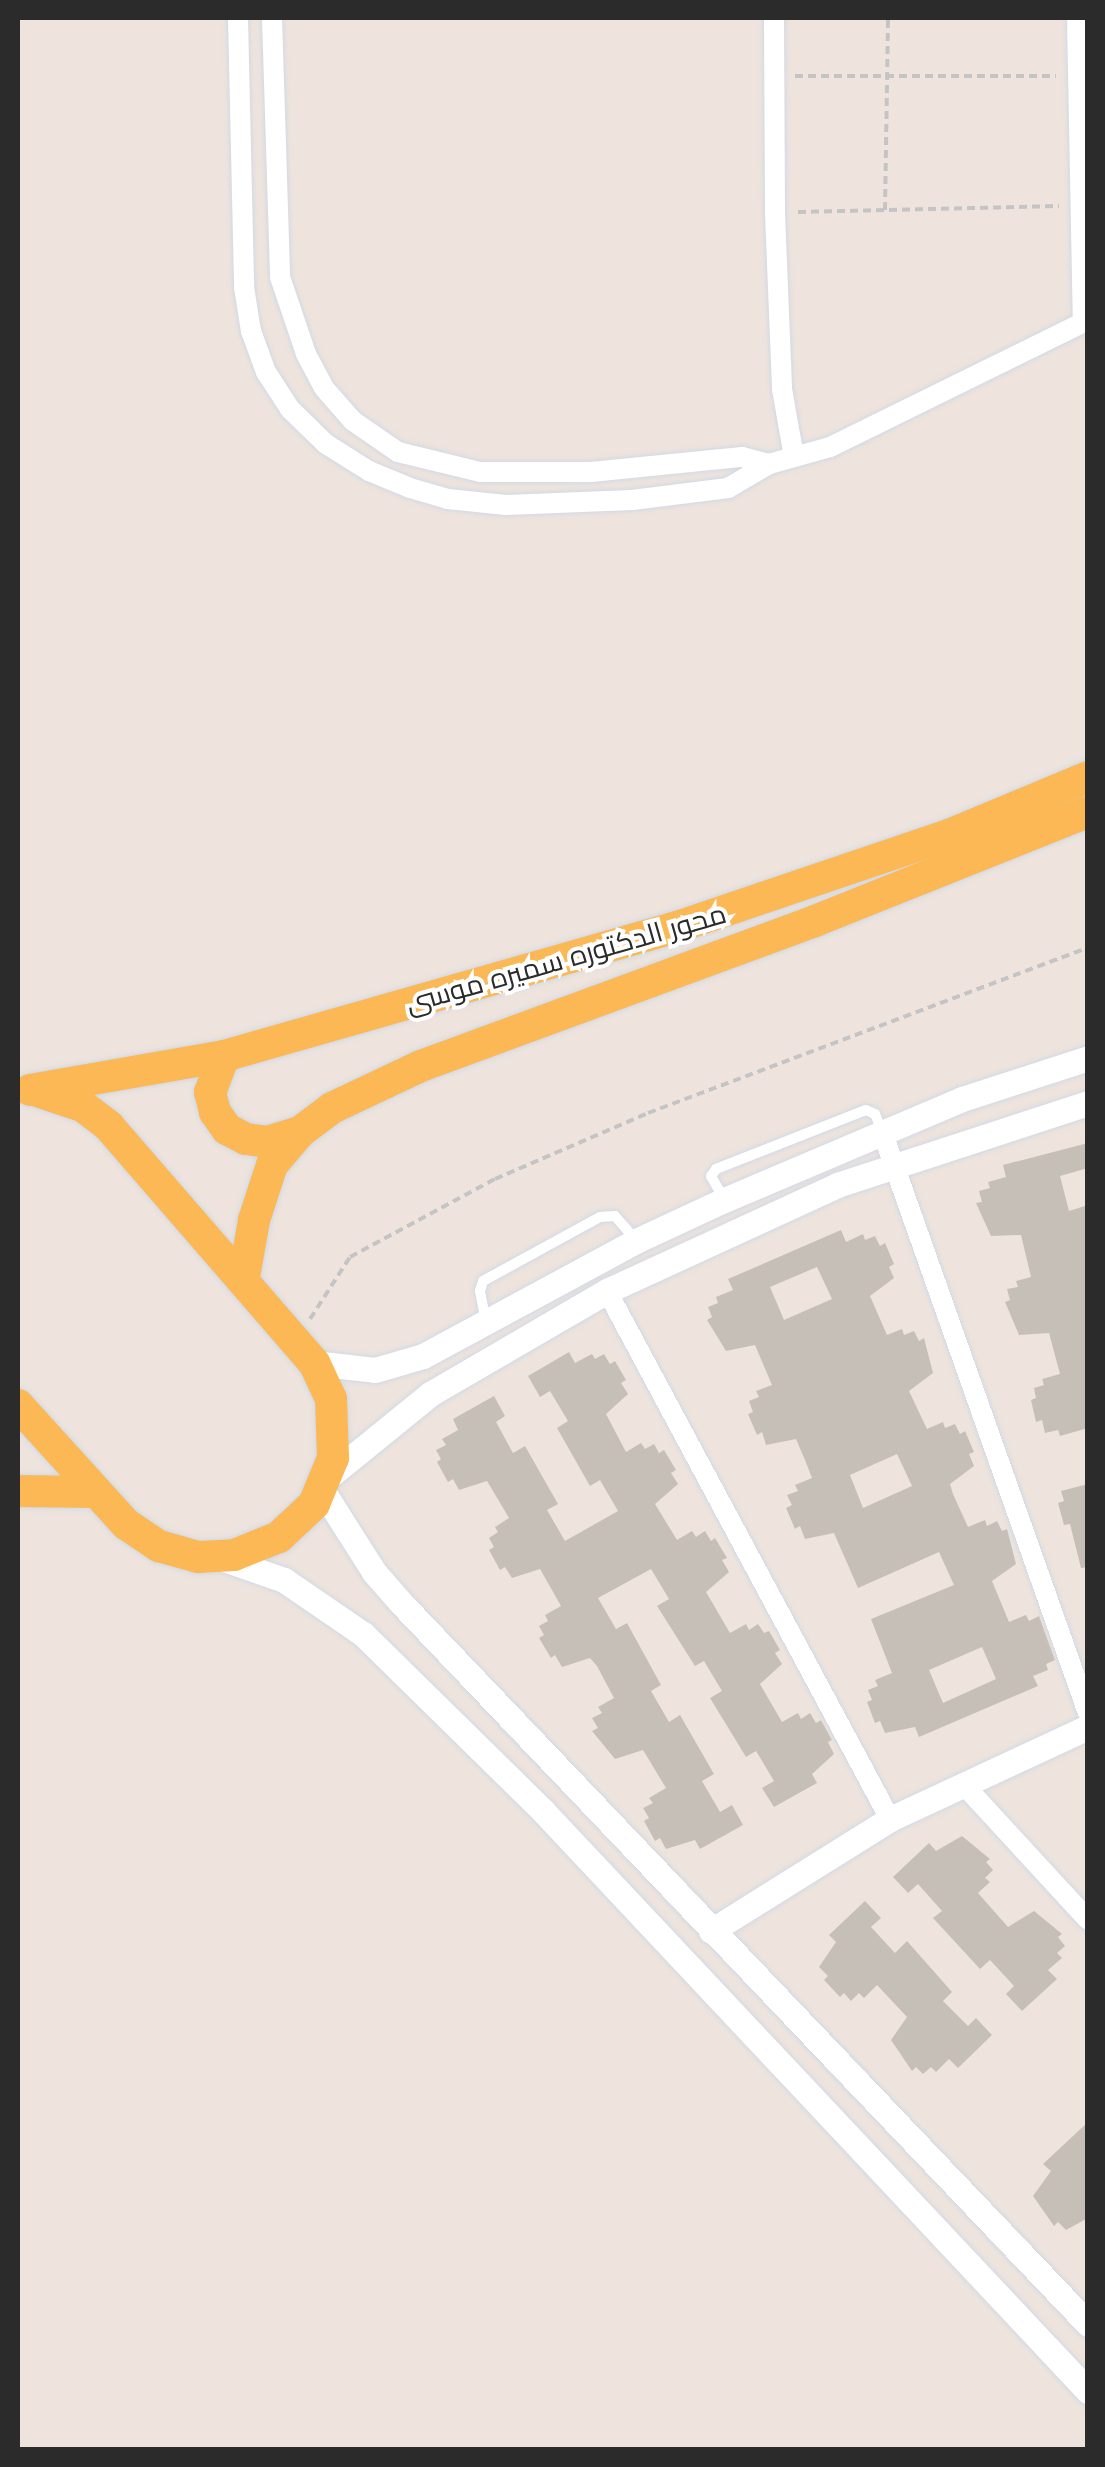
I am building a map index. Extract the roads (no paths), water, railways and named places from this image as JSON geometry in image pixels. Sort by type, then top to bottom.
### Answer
[{"type":"main road","name":"محور الدكتوره سميره موسى","points":[[24,1090],[224,1056],[804,888],[966,828],[1088,777]]},
{"type":"main road","name":"محور الدكتوره سميره موسى","points":[[244,1276],[262,1190],[272,1165],[300,1132],[332,1108],[421,1066],[830,916],[1088,812]]},
{"type":"main road","points":[[224,1056],[210,1092],[215,1112],[227,1129],[246,1139],[266,1142],[300,1132]]},
{"type":"main road","points":[[18,1405],[126,1524],[160,1546],[218,1557],[250,1551],[279,1537],[304,1516],[325,1484],[335,1418],[314,1363],[244,1276],[96,1115],[67,1099],[24,1090]]},
{"type":"main road","points":[[18,1492],[94,1492]]},
{"type":"street","points":[[238,18],[244,287],[251,330],[266,372],[290,409],[326,444],[369,472],[410,488],[476,503],[593,502],[728,488],[769,464],[830,447],[1085,321],[1078,206],[1080,82],[1076,18]]},
{"type":"street","points":[[272,18],[280,277],[291,317],[324,388],[373,438],[424,462],[480,472],[591,472],[742,457],[769,464]]},
{"type":"street","points":[[774,18],[774,213],[782,389],[794,457]]},
{"type":"street","points":[[591,472],[593,502]]},
{"type":"street","points":[[314,1363],[375,1370],[423,1356],[636,1241],[724,1200],[999,1086],[1088,1058]]},
{"type":"street","points":[[1088,1102],[894,1166],[767,1214],[607,1291],[430,1394],[325,1484],[374,1572],[1088,2324]]},
{"type":"street","points":[[882,1132],[1088,1712]]},
{"type":"street","points":[[607,1291],[890,1819]]},
{"type":"street","points":[[218,1557],[284,1580],[340,1614],[543,1811],[1088,2392]]},
{"type":"street","points":[[712,1931],[890,1819],[1088,1728]]},
{"type":"street","points":[[543,1811],[572,1784]]},
{"type":"street","points":[[964,1785],[1088,1920]]},
{"type":"lane","points":[[486,1322],[480,1291],[483,1281],[600,1217],[616,1216],[636,1241]]}]
